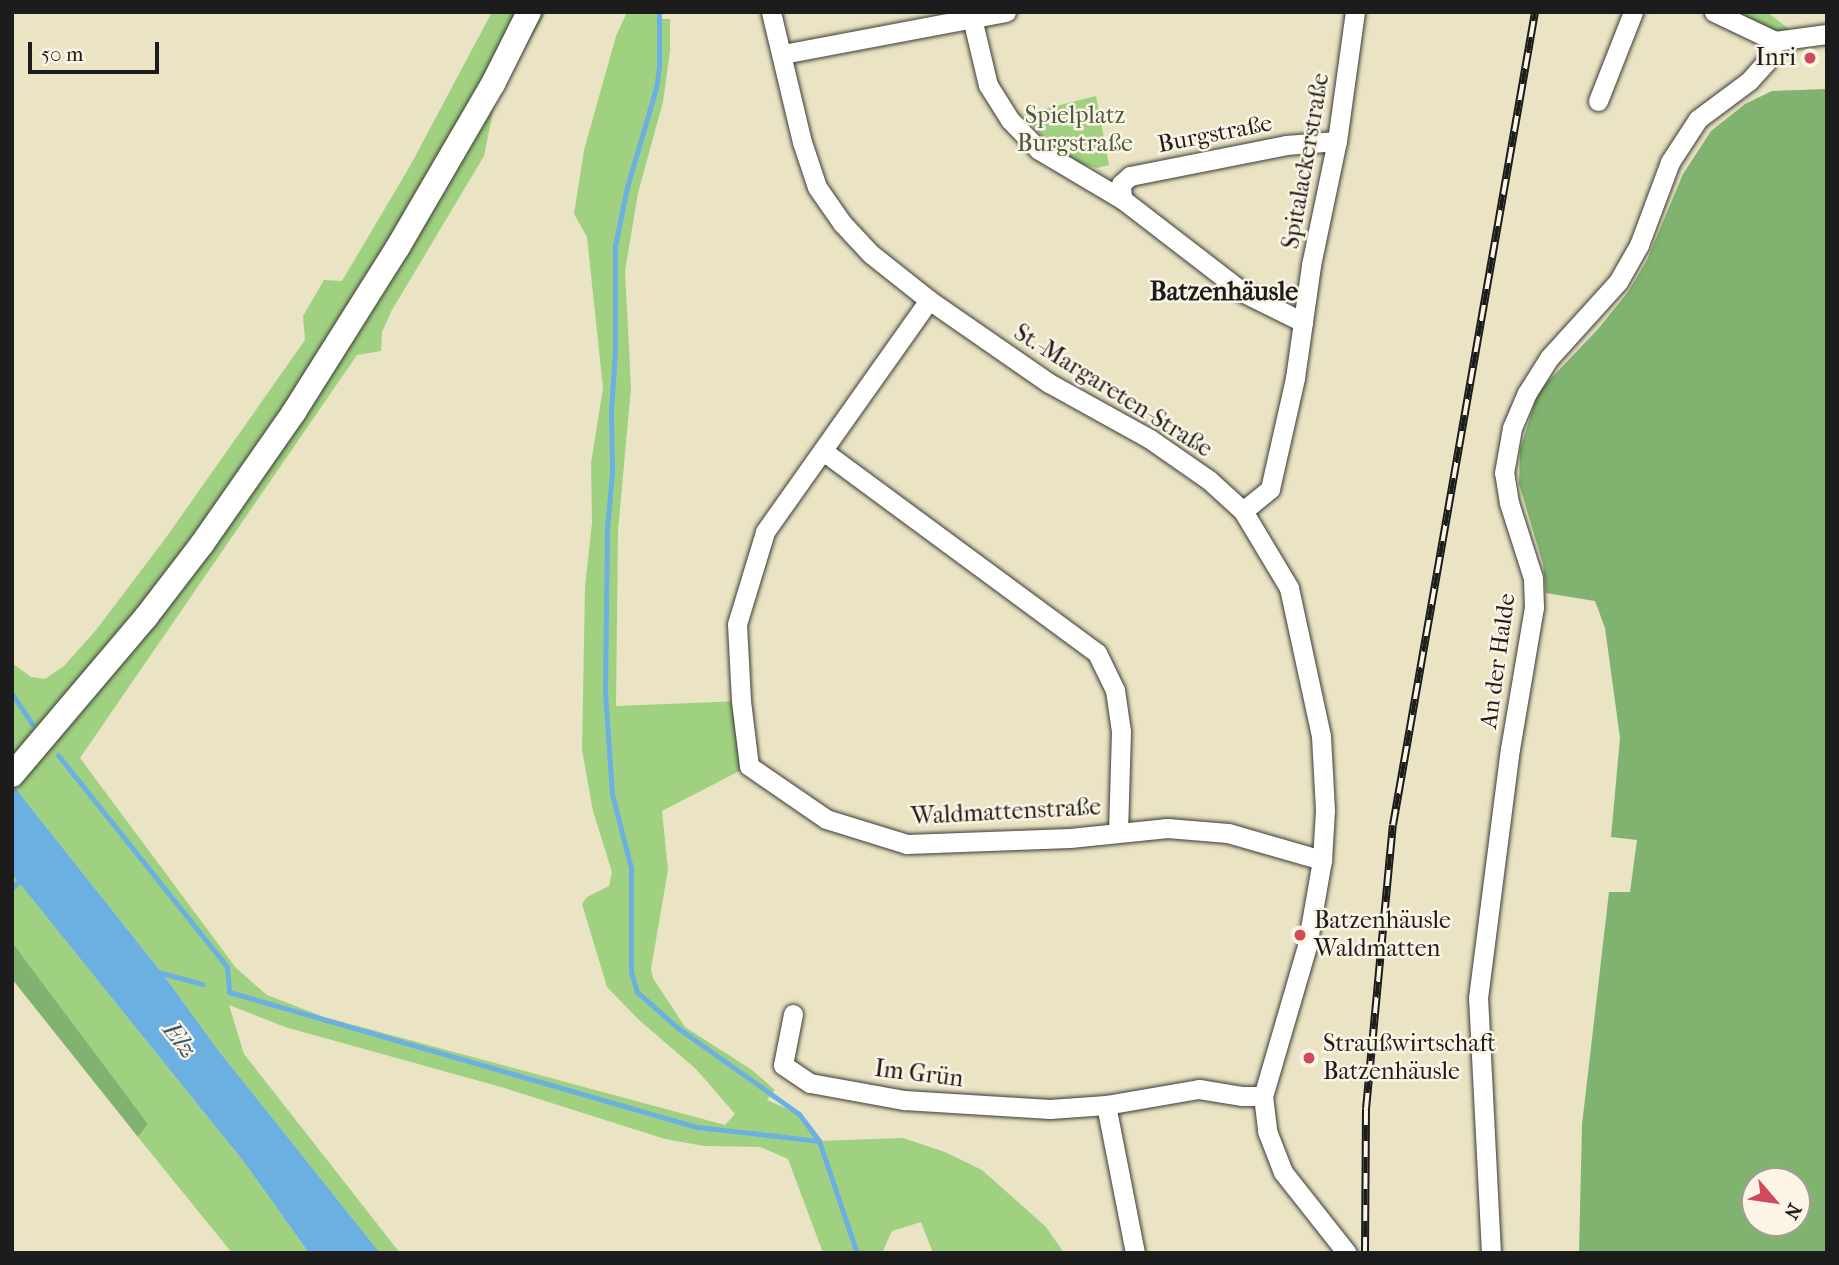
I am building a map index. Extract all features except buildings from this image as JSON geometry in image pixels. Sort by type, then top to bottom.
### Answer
[{"type":"main road","points":[[18,768],[99,674],[202,544],[294,412],[405,235],[493,83],[529,12]]},
{"type":"street","name":"St.-Margareten-Straße","points":[[771,12],[802,142],[817,187],[842,223],[871,254],[929,300],[1049,383],[1150,439],[1209,480],[1243,511],[1289,588],[1321,736],[1325,810],[1322,860],[1307,946],[1264,1096],[1267,1131],[1283,1172],[1347,1253]]},
{"type":"street","points":[[783,54],[1006,12]]},
{"type":"street","name":"Spitalackerstraße","points":[[1243,511],[1270,489],[1295,378],[1311,265],[1337,141],[1354,12]]},
{"type":"street","points":[[1598,101],[1633,12]]},
{"type":"street","points":[[1714,12],[1775,41],[1827,34]]},
{"type":"street","points":[[971,18],[988,85],[1010,120],[1040,150],[1122,199],[1244,293],[1303,322]]},
{"type":"street","name":"An der Halde","points":[[1491,1253],[1478,998],[1510,749],[1534,607],[1533,578],[1509,503],[1504,473],[1513,428],[1527,393],[1549,358],[1618,282],[1639,245],[1670,162],[1698,119],[1749,81],[1766,62],[1775,41]]},
{"type":"street","name":"Burgstraße","points":[[1122,199],[1121,184],[1130,176],[1286,145],[1337,141]]},
{"type":"street","name":"Waldmattenstraße","points":[[929,300],[765,532],[737,624],[741,701],[750,766],[826,820],[907,844],[1070,838],[1167,828],[1222,832],[1322,860]]},
{"type":"street","name":"Waldmattenstraße","points":[[822,451],[1097,653],[1115,690],[1121,731],[1118,831]]},
{"type":"street","name":"Im Grün","points":[[793,1014],[783,1065],[810,1083],[904,1100],[1012,1109],[1106,1105],[1199,1088],[1242,1096],[1264,1096]]},
{"type":"street","points":[[1106,1105],[1135,1253]]},
{"type":"green space","points":[[492,12],[546,12],[495,102],[484,156],[392,310],[382,332],[381,351],[357,355],[80,758],[236,968],[267,995],[324,1017],[725,1125],[735,1114],[696,1069],[639,1020],[607,987],[582,904],[587,897],[609,886],[612,872],[593,811],[582,750],[585,587],[592,523],[591,463],[603,388],[587,237],[574,214],[584,150],[616,36],[627,12],[660,12],[661,19],[670,19],[670,51],[663,102],[638,193],[625,271],[631,388],[618,531],[616,706],[741,701],[749,766],[662,811],[668,870],[651,969],[653,978],[685,1027],[752,1070],[775,1090],[767,1100],[799,1114],[819,1141],[903,1138],[945,1152],[982,1170],[1046,1227],[1064,1253],[933,1253],[921,1222],[892,1231],[882,1253],[823,1253],[788,1159],[760,1147],[704,1146],[665,1139],[501,1087],[285,1027],[229,1005],[244,1054],[400,1253],[380,1253],[218,1050],[162,973],[12,784],[12,663],[31,677],[45,679],[64,666],[96,630],[165,539],[305,340],[303,316],[324,280],[342,281],[410,166]]},
{"type":"green space","points":[[1714,12],[1767,12],[1798,36],[1775,41]]},
{"type":"green space","points":[[1827,89],[1827,1253],[1579,1253],[1582,1125],[1609,892],[1630,892],[1637,840],[1611,837],[1620,738],[1605,628],[1595,601],[1546,593],[1543,564],[1519,484],[1520,450],[1538,392],[1598,329],[1628,292],[1647,260],[1683,174],[1711,131],[1745,104],[1772,91]]},
{"type":"green space","name":"Spielplatz Burgstraße","points":[[1096,96],[1109,165],[1097,168],[1079,163],[1045,141],[1024,114]]},
{"type":"green space","points":[[12,874],[244,1162],[309,1253],[232,1253],[138,1137],[148,1124],[12,942]]},
{"type":"green space","points":[[12,942],[148,1124],[138,1137],[12,979]]},
{"type":"water","name":"Elz","points":[[12,784],[162,973],[218,1050],[380,1253],[309,1253],[244,1162],[12,874]]},
{"type":"waterway","points":[[659,12],[659,67],[656,88],[627,187],[615,246],[615,351],[611,412],[612,472],[607,528],[605,692],[612,794],[631,868],[631,972],[637,992],[678,1028],[799,1114],[819,1141],[857,1253]]},
{"type":"waterway","points":[[12,694],[32,724]]},
{"type":"waterway","points":[[58,755],[227,967],[229,992],[697,1127],[819,1141]]},
{"type":"waterway","points":[[13,887],[23,877]]},
{"type":"waterway","points":[[158,972],[202,984]]},
{"type":"railway","points":[[1365,1253],[1366,1109],[1393,825],[1535,12]]},
{"type":"place","name":"Inri","points":[[1810,58]]},
{"type":"place","name":"Batzenhäusle Waldmatten","points":[[1300,935]]},
{"type":"place","name":"Straußwirtschaft Batzenhäusle","points":[[1309,1058]]},
{"type":"district","name":"Batzenhäusle","points":[[1224,292]]}]
